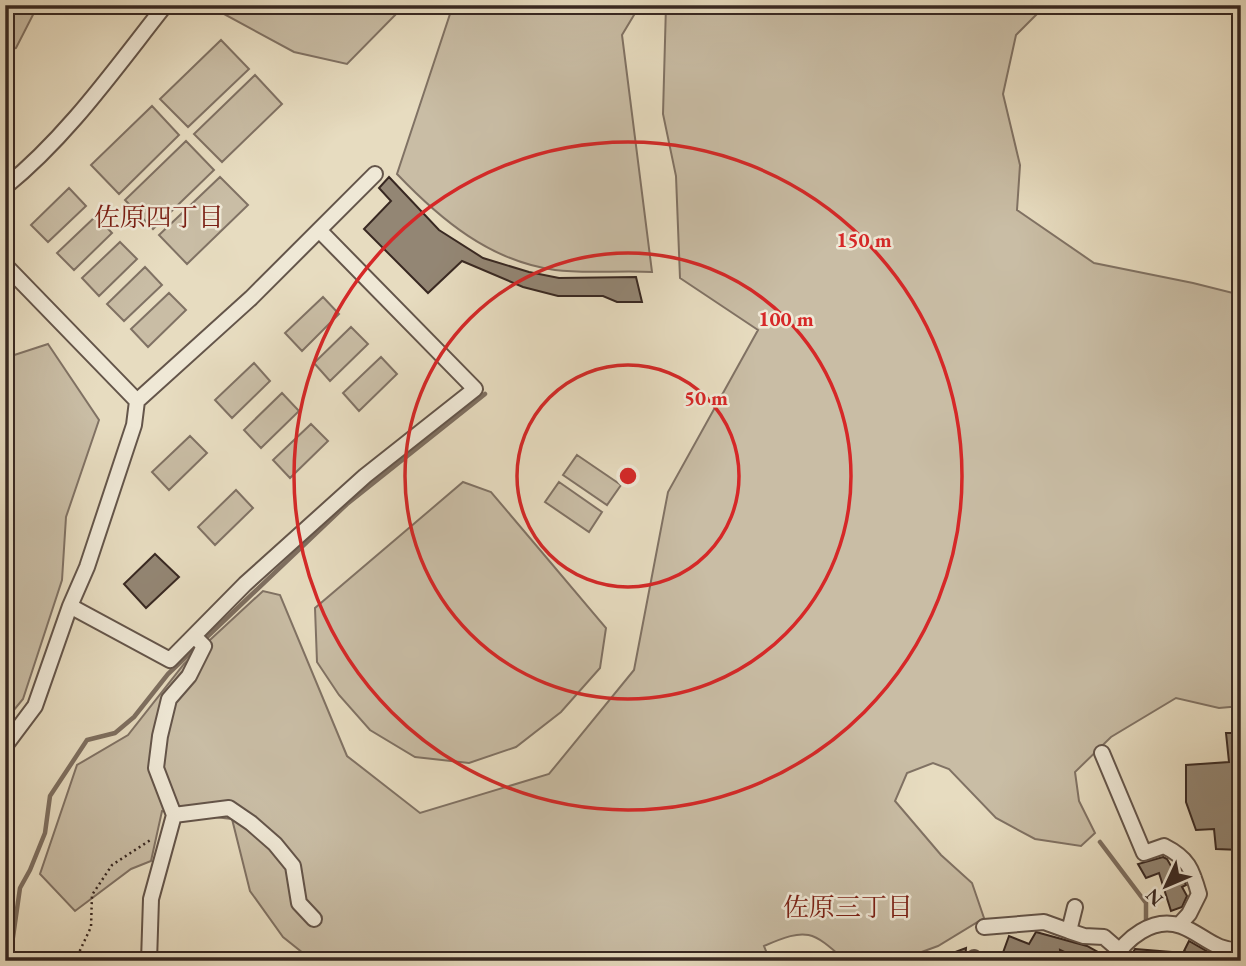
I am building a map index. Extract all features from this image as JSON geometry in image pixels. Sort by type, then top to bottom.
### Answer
[{"type":"street","points":[[5,187],[30,167],[97,93],[163,8]]},
{"type":"street","points":[[5,746],[35,706],[95,544],[134,425],[137,401],[251,298],[375,174]]},
{"type":"street","points":[[70,606],[170,660],[245,584],[365,476],[475,389],[319,230]]},
{"type":"street","points":[[5,265],[137,401]]},
{"type":"street","points":[[149,961],[151,899],[172,822],[156,768],[160,736],[169,699],[189,676],[204,646],[194,636]]},
{"type":"street","points":[[1102,753],[1144,853],[1164,846],[1181,854],[1193,872],[1199,894],[1189,914],[1179,925]]},
{"type":"street","points":[[172,822],[229,808],[251,823],[275,844],[293,866],[299,903],[314,919]]},
{"type":"street","points":[[1069,930],[1075,907]]},
{"type":"street","points":[[984,927],[1044,922],[1084,936],[1104,937],[1116,955],[1134,934],[1158,925],[1179,925],[1222,950],[1241,950]]},
{"type":"path","points":[[75,961],[91,927],[92,895],[111,865],[172,822]]},
{"type":"shaded area","points":[[5,5],[38,5],[16,48],[5,52]]},
{"type":"shaded area","points":[[193,5],[405,5],[347,64],[294,52],[213,8]]},
{"type":"shaded area","points":[[453,5],[640,5],[622,35],[652,272],[555,270],[509,258],[468,236],[449,222],[397,174]]},
{"type":"shaded area","points":[[666,5],[1046,5],[1016,35],[1003,94],[1020,165],[1017,210],[1094,263],[1241,295],[1241,706],[1219,708],[1176,698],[1111,737],[1075,772],[1079,801],[1095,833],[1081,846],[1035,839],[996,818],[949,769],[933,763],[907,773],[895,801],[941,855],[972,883],[984,918],[938,946],[897,961],[846,961],[817,938],[800,934],[764,946],[770,961],[313,961],[283,937],[250,891],[232,819],[162,811],[151,861],[131,869],[75,911],[40,874],[77,765],[128,735],[184,664],[263,591],[280,595],[347,756],[420,813],[549,774],[634,670],[668,492],[758,330],[680,278],[676,176],[663,114]]},
{"type":"shaded area","points":[[221,40],[249,69],[188,127],[160,99]]},
{"type":"shaded area","points":[[255,75],[282,104],[222,162],[194,134]]},
{"type":"shaded area","points":[[152,106],[179,135],[119,194],[91,165]]},
{"type":"shaded area","points":[[186,141],[214,170],[153,229],[125,200]]},
{"type":"shaded area","points":[[220,177],[248,205],[187,264],[159,235]]},
{"type":"shaded area","points":[[69,188],[86,206],[48,242],[31,225]]},
{"type":"shaded area","points":[[96,216],[112,233],[74,270],[57,253]]},
{"type":"shaded area","points":[[120,242],[137,259],[99,296],[82,278]]},
{"type":"shaded area","points":[[145,267],[162,285],[124,321],[107,304]]},
{"type":"shaded area","points":[[169,293],[186,310],[148,347],[131,329]]},
{"type":"shaded area","points":[[323,297],[339,314],[302,351],[285,333]]},
{"type":"shaded area","points":[[351,327],[368,344],[330,381],[314,363]]},
{"type":"shaded area","points":[[48,344],[99,420],[66,517],[62,580],[23,699],[5,721],[5,358]]},
{"type":"shaded area","points":[[381,357],[397,374],[359,411],[343,393]]},
{"type":"shaded area","points":[[254,363],[270,381],[232,418],[215,400]]},
{"type":"shaded area","points":[[282,393],[299,411],[261,448],[244,430]]},
{"type":"shaded area","points":[[311,424],[328,441],[290,478],[273,460]]},
{"type":"shaded area","points":[[190,436],[207,453],[169,490],[152,472]]},
{"type":"shaded area","points":[[577,455],[621,485],[607,505],[563,475]]},
{"type":"shaded area","points":[[463,482],[491,492],[606,628],[600,668],[561,712],[516,747],[469,763],[415,757],[370,730],[339,695],[317,662],[315,608]]},
{"type":"shaded area","points":[[559,482],[602,512],[589,532],[545,502]]},
{"type":"shaded area","points":[[236,490],[253,508],[215,545],[198,527]]},
{"type":"building","points":[[389,177],[439,230],[483,258],[559,278],[636,277],[642,302],[617,302],[603,296],[558,296],[523,287],[462,261],[428,293],[364,229],[391,201],[379,188]]},
{"type":"building","points":[[155,554],[179,577],[146,608],[124,584]]},
{"type":"building","points":[[1226,733],[1241,733],[1241,850],[1216,849],[1214,829],[1196,830],[1186,802],[1186,765],[1229,762]]},
{"type":"building","points":[[1163,857],[1175,873],[1179,871],[1186,885],[1182,887],[1187,896],[1182,907],[1171,911],[1159,873],[1146,878],[1138,864]]},
{"type":"building","points":[[1036,932],[1087,946],[1105,956],[1103,961],[1084,961],[1060,950],[1061,961],[1000,961],[1009,936],[1029,944]]},
{"type":"building","points":[[1189,941],[1229,961],[1205,961],[1184,951]]},
{"type":"building","points":[[966,948],[965,961],[934,961],[934,960]]},
{"type":"building","points":[[1135,949],[1171,952],[1170,961],[1128,961]]},
{"type":"waterway","points":[[7,961],[10,958],[20,888],[45,833],[50,796],[87,740],[115,733],[134,717],[168,674],[347,504],[485,394]]},
{"type":"waterway","points":[[1100,842],[1146,903],[1146,927]]},
{"type":"district","name":"佐原四丁目","points":[[159,217]]},
{"type":"district","name":"佐原三丁目","points":[[848,907]]}]
